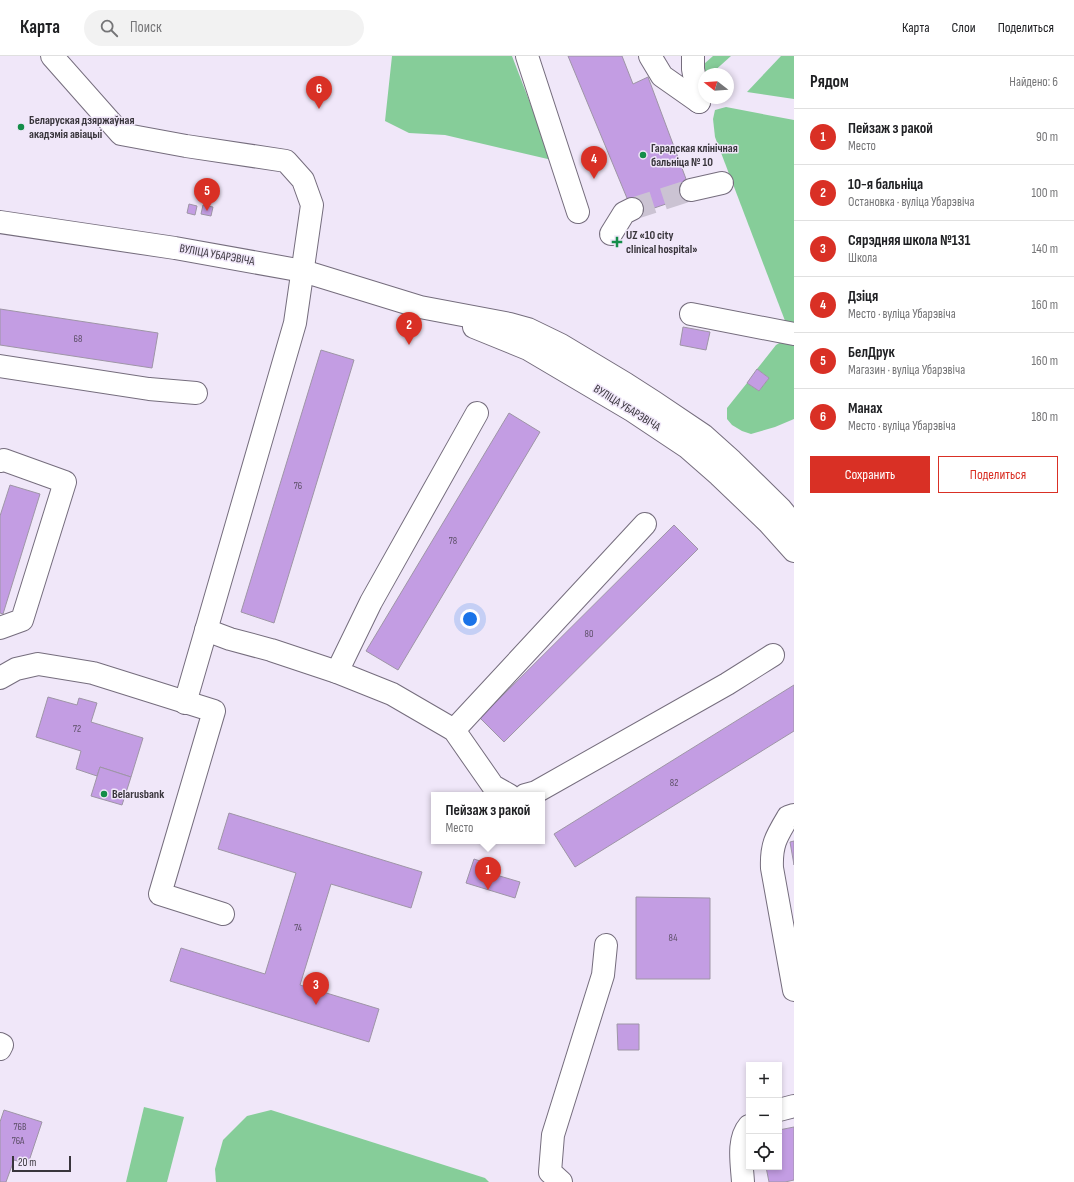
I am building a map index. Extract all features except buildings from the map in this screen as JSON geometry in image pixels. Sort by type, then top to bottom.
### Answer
[{"type":"main road","points":[[52,56],[121,134],[186,146],[286,161],[303,180],[312,205],[295,323],[185,703]]},
{"type":"main road","points":[[527,56],[578,212]]},
{"type":"main road","points":[[650,56],[662,76],[699,102],[693,69],[693,56]]},
{"type":"main road","points":[[691,190],[722,184]]},
{"type":"main road","points":[[611,234],[624,213],[632,209]]},
{"type":"main road","name":"ВУЛІЦА УБАРЭВІЧА","points":[[0,222],[175,248],[303,271],[430,309],[528,349],[633,411],[691,450],[768,522],[794,550]]},
{"type":"main road","name":"ВУЛІЦА УБАРЭВІЧА","points":[[430,309],[510,324],[528,329],[561,344],[654,402],[703,436],[732,461],[780,508],[794,525]]},
{"type":"main road","points":[[691,314],[794,334]]},
{"type":"main road","points":[[0,366],[149,389],[196,393]]},
{"type":"main road","points":[[337,672],[371,602],[477,413]]},
{"type":"main road","points":[[0,461],[4,460],[65,482],[22,620],[0,628]]},
{"type":"main road","points":[[454,730],[645,524]]},
{"type":"main road","points":[[206,630],[230,639],[271,650],[337,672],[392,694],[454,730],[493,786],[504,792]]},
{"type":"main road","points":[[536,792],[727,684],[773,655]]},
{"type":"main road","points":[[0,678],[16,669],[38,664],[93,673],[214,711],[160,894],[223,914]]},
{"type":"main road","points":[[794,816],[788,817],[777,834],[772,853],[772,868],[794,990]]},
{"type":"main road","points":[[561,1182],[550,1172],[553,1135],[603,975],[606,945]]},
{"type":"main road","points":[[0,1044],[2,1045],[0,1049]]},
{"type":"main road","points":[[782,1109],[794,1106]]},
{"type":"main road","points":[[743,1182],[741,1152],[746,1129]]},
{"type":"green space","points":[[392,56],[512,56],[552,160],[445,135],[409,133],[385,121]]},
{"type":"green space","points":[[713,56],[731,56],[718,68],[704,68],[704,64]]},
{"type":"green space","points":[[781,56],[794,56],[794,99],[747,92]]},
{"type":"green space","points":[[726,107],[794,120],[794,329],[787,326],[715,137],[713,119],[715,110]]},
{"type":"green space","points":[[781,342],[794,342],[794,419],[775,427],[751,434],[742,431],[732,425],[727,419],[727,408],[747,383],[759,391],[769,378],[757,369],[776,345]]},
{"type":"green space","points":[[144,1107],[184,1117],[167,1182],[126,1182]]},
{"type":"green space","points":[[271,1110],[485,1178],[489,1182],[216,1182],[215,1169],[223,1140],[247,1116]]},
{"type":"tunnel","points":[[632,209],[691,190]]},
{"type":"place","name":"Манах","points":[[319,109]]},
{"type":"place","name":"Беларуская дзяржаўная акадэмія авіацыі","points":[[21,127]]},
{"type":"place","name":"Гарадская клінічная бальніца № 10","points":[[643,155]]},
{"type":"place","name":"Дзіця","points":[[594,179]]},
{"type":"place","name":"БелДрук","points":[[207,211]]},
{"type":"place","name":"UZ «10 city clinical hospital»","points":[[617,242]]},
{"type":"place","name":"10-я бальніца","points":[[409,345]]},
{"type":"place","name":"Belarusbank","points":[[104,794]]},
{"type":"place","name":"Пейзаж з ракой","points":[[488,890]]},
{"type":"place","name":"Сярэдняя школа №131","points":[[316,1005]]}]
